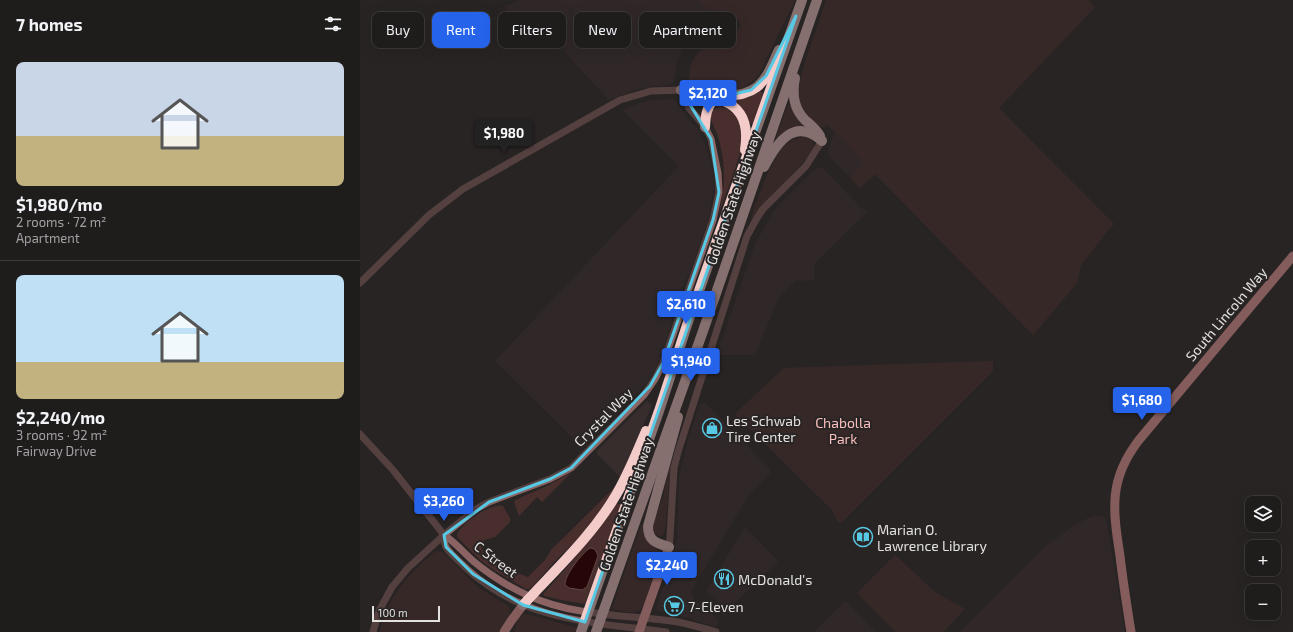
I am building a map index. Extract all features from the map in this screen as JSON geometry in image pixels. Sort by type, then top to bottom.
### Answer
[{"type":"highway","name":"Golden State Highway","points":[[581,632],[802,0]]},
{"type":"highway","name":"Golden State Highway","points":[[596,632],[703,331],[817,0]]},
{"type":"highway","points":[[706,127],[706,114],[713,101],[718,98],[745,93],[762,82],[796,16]]},
{"type":"highway","points":[[798,56],[793,89],[795,104],[801,116],[814,127],[822,140]]},
{"type":"highway","points":[[681,90],[718,98],[737,110],[742,116],[746,127],[747,139],[742,172]]},
{"type":"highway","points":[[746,203],[772,151],[781,140],[791,134],[803,132],[814,134],[822,140]]},
{"type":"highway","points":[[669,547],[658,544],[653,540],[650,537],[648,526],[703,331]]},
{"type":"highway","points":[[523,605],[581,542],[600,519],[617,494],[671,374]]},
{"type":"main road","name":"South Lincoln Way","points":[[1131,632],[1114,513],[1117,485],[1124,464],[1139,440],[1293,256]]},
{"type":"main road","points":[[640,630],[669,547]]},
{"type":"main road","points":[[504,632],[523,605]]},
{"type":"street","points":[[360,283],[429,215],[463,189],[620,100],[651,91],[681,90]]},
{"type":"street","name":"Crystal Way","points":[[373,632],[379,611],[392,588],[408,568],[444,535],[476,509],[489,502],[550,480],[571,468],[644,395],[650,386],[663,363],[707,237],[717,203],[717,167],[711,139],[706,127],[689,108],[681,90]]},
{"type":"street","points":[[669,547],[674,468],[678,452],[747,238],[754,222],[763,209],[806,166],[822,140]]},
{"type":"street","points":[[360,434],[393,470],[444,535]]},
{"type":"street","name":"C Street","points":[[444,535],[453,541],[472,560],[494,578],[531,597],[572,609],[689,624],[716,632]]},
{"type":"street","name":"C Street","points":[[444,535],[446,547],[473,574],[486,584],[523,605],[569,619],[640,630],[666,632]]},
{"type":"highlighted area","points":[[796,16],[585,622],[523,605],[473,574],[446,547],[444,535],[489,502],[550,479],[571,468],[650,386],[663,363],[713,220],[719,192],[711,139],[681,90],[718,98],[751,90],[766,76]]},
{"type":"shaded area","points":[[521,0],[698,0],[709,12],[639,12],[639,48],[683,48],[676,65],[674,81],[670,85],[651,86],[635,90],[609,100],[561,48],[566,48],[566,12],[509,12],[504,6]]},
{"type":"shaded area","points":[[675,99],[687,118],[698,129],[706,146],[713,170],[714,188],[708,221],[690,272],[676,300],[670,317],[672,321],[659,361],[651,378],[583,448],[495,361],[679,166],[623,110],[637,104],[653,100]]},
{"type":"shaded area","points":[[835,132],[865,163],[850,177],[828,155],[828,150]]},
{"type":"shaded area","points":[[822,167],[862,209],[867,212],[814,264],[814,280],[795,281],[779,297],[755,355],[717,355],[755,244],[776,208],[815,169]]},
{"type":"shaded area","points":[[647,401],[652,405],[621,478],[597,454],[597,451]]},
{"type":"shaded area","points":[[705,403],[769,468],[770,473],[750,493],[691,591],[695,601],[718,620],[718,624],[715,627],[686,617],[659,611],[656,608],[673,560],[677,539],[679,477],[688,440],[700,404]]},
{"type":"shaded area","points":[[1093,516],[1102,516],[1106,519],[1125,632],[960,632],[1047,545],[1078,523]]},
{"type":"shaded area","points":[[745,527],[778,561],[728,610],[708,593],[707,590]]},
{"type":"shaded area","points":[[590,548],[595,550],[598,556],[587,587],[582,590],[569,588],[565,585],[567,576],[578,560]]},
{"type":"shaded area","points":[[846,601],[876,632],[814,632],[844,602]]},
{"type":"green space","points":[[698,0],[795,0],[758,76],[752,82],[740,89],[728,91],[699,88],[688,83],[691,65],[694,58],[702,48],[736,48],[736,32],[741,26],[736,16],[736,12],[709,12]]},
{"type":"green space","points":[[826,0],[1088,0],[1095,7],[999,108],[1114,224],[1081,265],[1077,283],[1033,335],[875,174],[860,188],[850,177],[864,163],[827,124],[824,128],[819,126],[803,109],[799,93],[802,74]]},
{"type":"green space","points":[[760,91],[765,94],[754,125],[748,122],[734,100],[748,98]]},
{"type":"green space","points":[[788,105],[793,106],[807,126],[781,138],[776,137]]},
{"type":"green space","points":[[719,106],[730,111],[737,118],[741,127],[742,136],[739,157],[718,216],[722,198],[724,171],[719,140],[710,115],[713,110]]},
{"type":"green space","points":[[805,137],[811,139],[814,146],[808,156],[753,219],[751,218],[766,178],[776,157],[790,142]]},
{"type":"green space","name":"Chabolla Park","points":[[993,361],[993,370],[991,373],[841,523],[838,522],[832,510],[735,414],[784,368]]},
{"type":"green space","points":[[673,454],[665,530],[662,536],[654,533],[653,529],[659,506],[664,496],[664,489]]},
{"type":"green space","points":[[572,472],[542,502],[537,497],[519,516],[514,502],[515,500],[549,485]]},
{"type":"green space","points":[[618,484],[606,506],[573,544],[529,589],[526,589],[495,571],[480,560],[457,537],[463,527],[476,516],[491,507],[503,506],[510,518],[510,522],[495,537],[484,540],[482,549],[485,554],[493,554],[510,570],[528,577],[545,560],[551,550]]},
{"type":"green space","points":[[616,503],[621,505],[585,604],[544,596],[543,594],[573,560]]},
{"type":"green space","points":[[641,525],[645,527],[648,541],[659,551],[661,555],[655,563],[654,573],[643,607],[640,610],[633,612],[624,612],[612,609]]},
{"type":"green space","points":[[436,551],[442,552],[479,588],[508,606],[510,610],[509,615],[498,632],[380,632],[383,620],[394,597],[418,567]]},
{"type":"green space","points":[[895,555],[936,593],[965,609],[943,632],[896,632],[857,593]]},
{"type":"green space","points":[[524,614],[577,628],[575,632],[514,632],[519,618]]},
{"type":"place","name":"Les Schwab Tire Center","points":[[712,428]]},
{"type":"place","name":"Marian O. Lawrence Library","points":[[863,537]]},
{"type":"place","name":"McDonald's","points":[[724,579]]},
{"type":"place","name":"7-Eleven","points":[[674,606]]}]
